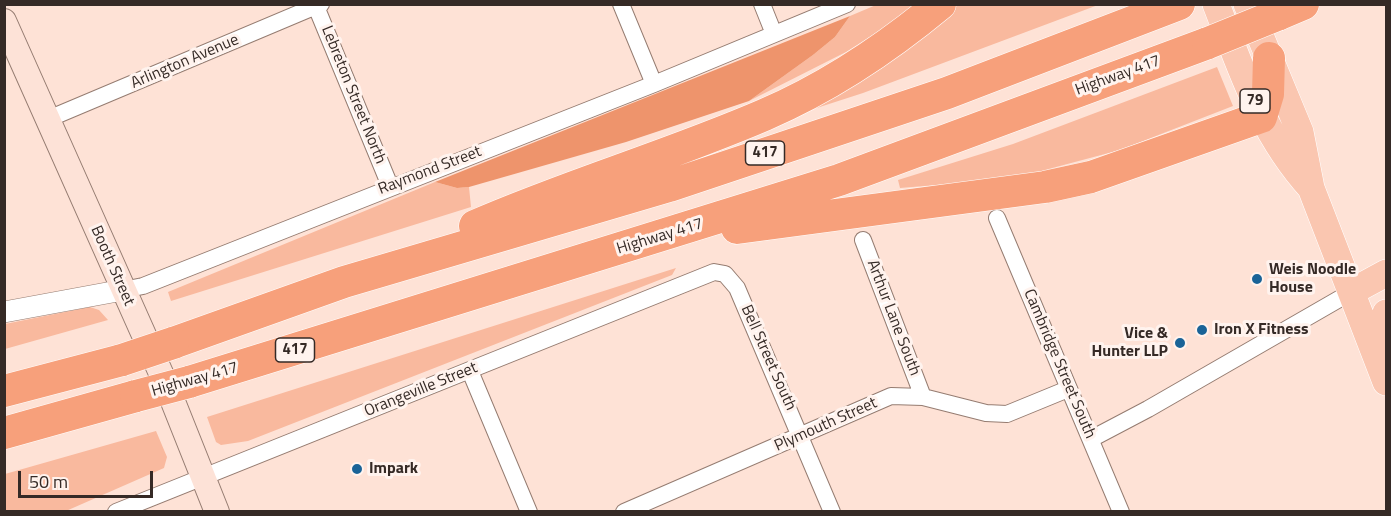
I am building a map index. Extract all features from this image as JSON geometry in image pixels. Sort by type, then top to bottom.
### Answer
[{"type":"highway","points":[[344,282],[530,202],[765,115],[897,40],[940,4]]},
{"type":"highway","name":"417","points":[[4,391],[122,360],[344,282],[691,178],[947,93],[1179,4]]},
{"type":"highway","name":"Highway 417","points":[[4,434],[189,382],[839,180],[1208,43],[1290,10]]},
{"type":"highway","points":[[630,246],[760,225],[1045,187],[1102,173],[1261,117],[1268,94],[1269,58]]},
{"type":"main road","name":"79","points":[[1216,4],[1261,117],[1289,164],[1311,188]]},
{"type":"main road","name":"79","points":[[1247,4],[1300,132],[1311,188],[1386,380]]},
{"type":"main road","name":"Booth Street","points":[[4,21],[168,389],[217,512]]},
{"type":"main road","points":[[1353,291],[1386,273]]},
{"type":"main road","points":[[1386,313],[1384,334],[1386,380]]},
{"type":"street","points":[[621,4],[654,84]]},
{"type":"street","points":[[762,4],[774,34]]},
{"type":"street","name":"Raymond Street","points":[[4,312],[143,286],[390,186],[654,84],[847,4]]},
{"type":"street","name":"Arlington Avenue","points":[[48,119],[318,5]]},
{"type":"street","name":"Lebreton Street North","points":[[318,5],[390,186]]},
{"type":"street","name":"Cambridge Street South","points":[[997,218],[1120,512]]},
{"type":"street","name":"Arthur Lane South","points":[[863,240],[923,397]]},
{"type":"street","name":"Orangeville Street","points":[[116,512],[202,475],[470,371],[706,273],[725,274]]},
{"type":"street","name":"Bell Street South","points":[[725,274],[737,288],[802,436],[832,512]]},
{"type":"street","points":[[1091,439],[1148,409],[1353,291]]},
{"type":"street","points":[[470,371],[529,512]]},
{"type":"street","name":"Plymouth Street","points":[[624,512],[891,396],[923,397],[986,413],[1007,414],[1068,388]]},
{"type":"shaded area","points":[[876,5],[920,5],[846,52],[749,101],[835,37],[850,16]]},
{"type":"shaded area","points":[[952,5],[1098,5],[863,93],[795,115]]},
{"type":"shaded area","points":[[850,16],[835,37],[749,101],[626,142],[469,187],[457,188],[435,182]]},
{"type":"shaded area","points":[[1217,67],[1233,106],[1120,150],[1011,179],[900,188],[898,180],[1013,144]]},
{"type":"shaded area","points":[[435,182],[457,188],[469,187],[471,207],[171,301],[168,292]]},
{"type":"shaded area","points":[[676,268],[672,275],[248,441],[221,445],[216,442],[207,417]]},
{"type":"shaded area","points":[[90,307],[99,310],[108,320],[5,349],[5,324]]},
{"type":"shaded area","points":[[156,431],[167,457],[164,468],[66,511],[5,511],[5,474]]},
{"type":"place","name":"Weis Noodle House","points":[[1257,279]]},
{"type":"place","name":"Iron X Fitness","points":[[1202,330]]},
{"type":"place","name":"Vice & Hunter LLP","points":[[1180,343]]},
{"type":"place","name":"Impark","points":[[357,469]]}]
